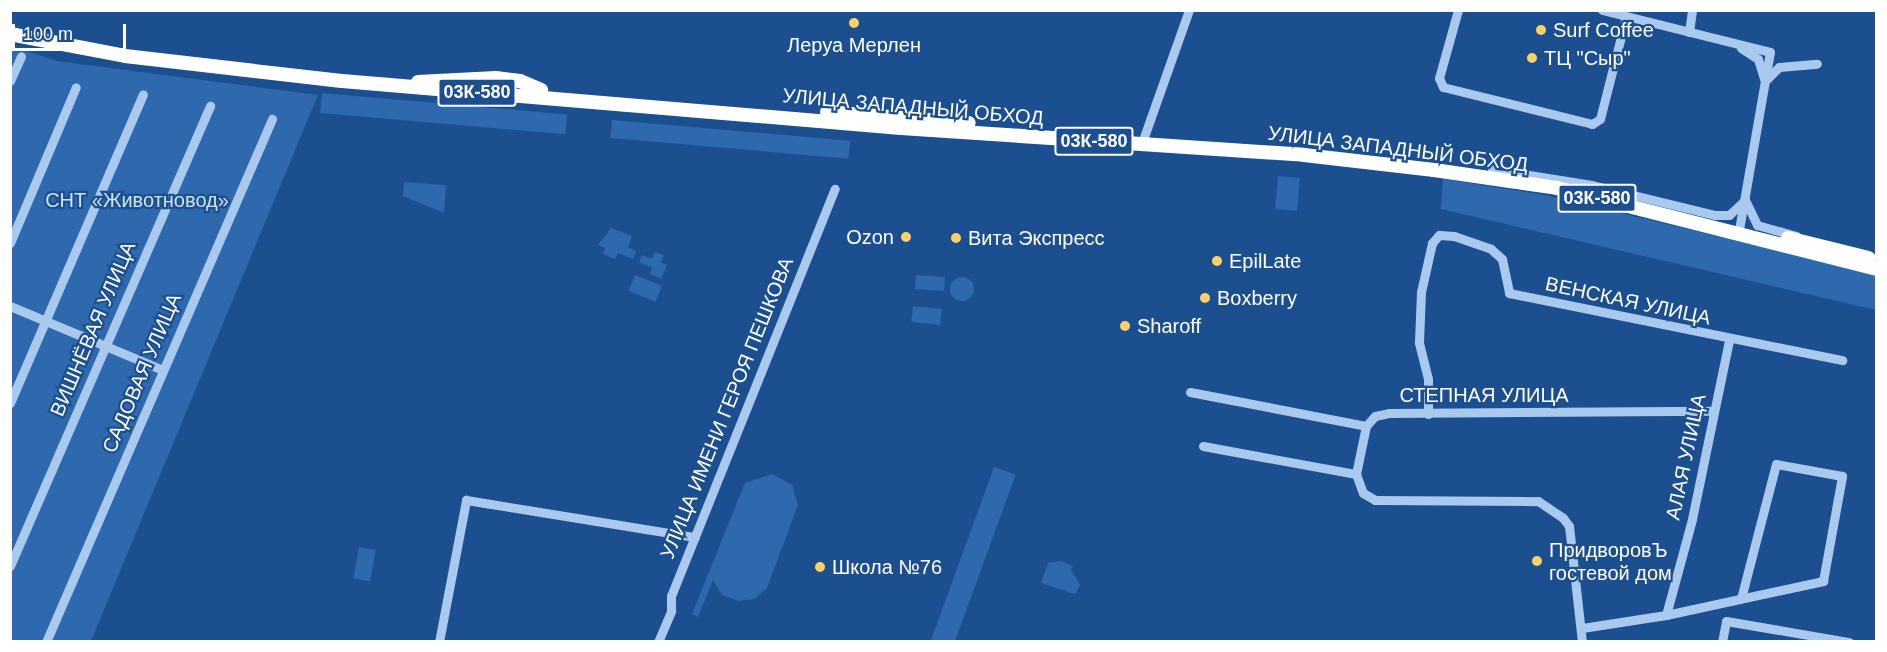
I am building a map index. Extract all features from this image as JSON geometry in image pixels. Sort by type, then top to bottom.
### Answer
[{"type":"highway","name":"УЛИЦА ЗАПАДНЫЙ ОБХОД","points":[[10,27],[125,50],[418,82],[1144,137],[1492,169],[1739,230],[1876,270]]},
{"type":"highway","name":"УЛИЦА ЗАПАДНЫЙ ОБХОД","points":[[10,34],[125,56],[241,70],[808,120],[1304,155],[1434,170],[1557,188],[1739,230],[1876,258]]},
{"type":"street","points":[[1144,137],[1189,10]]},
{"type":"street","points":[[1458,10],[1439,78],[1443,87],[1592,124],[1600,119],[1626,16]]},
{"type":"street","points":[[1602,10],[1770,52],[1739,230]]},
{"type":"street","points":[[1689,32],[1692,10]]},
{"type":"street","points":[[1735,44],[1758,59],[1765,84]]},
{"type":"street","points":[[10,81],[21,56]]},
{"type":"street","points":[[1765,84],[1779,67],[1817,64]]},
{"type":"street","points":[[10,243],[76,87]]},
{"type":"street","points":[[10,403],[143,93]]},
{"type":"street","name":"ВИШНЁВАЯ УЛИЦА","points":[[10,566],[104,345],[210,106]]},
{"type":"street","name":"САДОВАЯ УЛИЦА","points":[[46,642],[272,119]]},
{"type":"street","points":[[1492,169],[1592,185],[1714,215],[1729,215],[1745,200]]},
{"type":"street","name":"УЛИЦА ИМЕНИ ГЕРОЯ ПЕШКОВА","points":[[658,642],[670,611],[671,596],[836,189]]},
{"type":"street","points":[[1745,200],[1753,221],[1763,228],[1876,258]]},
{"type":"street","name":"ВЕНСКАЯ УЛИЦА","points":[[1428,414],[1428,379],[1419,342],[1421,292],[1432,243],[1439,235],[1454,236],[1491,249],[1502,259],[1509,293],[1729,340],[1842,360]]},
{"type":"street","points":[[10,306],[163,370]]},
{"type":"street","name":"АЛАЯ УЛИЦА","points":[[1666,615],[1692,519],[1729,340]]},
{"type":"street","points":[[1190,392],[1366,426],[1356,474],[1363,493],[1375,500],[1538,501],[1569,526],[1582,642]]},
{"type":"street","name":"СТЕПНАЯ УЛИЦА","points":[[1366,426],[1375,416],[1714,411]]},
{"type":"street","points":[[1203,446],[1356,474]]},
{"type":"street","points":[[1582,628],[1666,615],[1823,581],[1842,476],[1776,464],[1741,598]]},
{"type":"street","points":[[440,642],[466,500],[695,537]]},
{"type":"street","points":[[1722,642],[1726,621],[1849,642]]},
{"type":"green space","name":"СНТ «Животновод»","points":[[11,46],[57,61],[318,95],[91,641],[11,642]]},
{"type":"green space","points":[[322,93],[567,114],[565,134],[320,113]]},
{"type":"green space","points":[[612,120],[850,141],[849,159],[610,138]]},
{"type":"green space","points":[[1278,176],[1300,178],[1297,211],[1275,209]]},
{"type":"green space","points":[[1443,179],[1545,195],[1876,274],[1876,310],[1441,209]]},
{"type":"green space","points":[[404,182],[446,185],[444,213],[403,196]]},
{"type":"green space","points":[[611,228],[632,236],[628,247],[636,251],[633,259],[618,253],[615,259],[603,254],[605,248],[598,245]]},
{"type":"green space","points":[[655,252],[664,255],[661,262],[667,265],[661,279],[650,274],[652,268],[639,262],[642,255],[652,259]]},
{"type":"green space","points":[[635,275],[662,286],[656,302],[629,291]]},
{"type":"green space","points":[[916,275],[945,277],[944,291],[915,289]]},
{"type":"green space","points":[[962,277],[970,281],[974,289],[970,297],[962,301],[954,297],[950,289],[954,281]]},
{"type":"green space","points":[[913,306],[942,309],[940,325],[911,322]]},
{"type":"green space","points":[[994,467],[1016,475],[955,642],[930,642]]},
{"type":"green space","points":[[772,474],[792,485],[798,505],[767,588],[754,599],[738,601],[722,595],[713,580],[698,617],[692,614],[745,483]]},
{"type":"green space","points":[[359,547],[376,550],[370,581],[353,579]]},
{"type":"green space","points":[[1060,561],[1073,566],[1071,570],[1080,585],[1075,594],[1041,583],[1048,563]]},
{"type":"place","name":"Леруа Мерлен","points":[[854,23]]},
{"type":"place","name":"Surf Coffee","points":[[1541,30]]},
{"type":"place","name":"ТЦ \"Сыр\"","points":[[1532,58]]},
{"type":"place","name":"Ozon","points":[[906,237]]},
{"type":"place","name":"Вита Экспресс","points":[[956,238]]},
{"type":"place","name":"EpilLate","points":[[1217,261]]},
{"type":"place","name":"Boxberry","points":[[1205,298]]},
{"type":"place","name":"Sharoff","points":[[1125,326]]},
{"type":"place","name":"ПридворовЪ гостевой дом","points":[[1537,561]]},
{"type":"place","name":"Школа №76","points":[[820,567]]}]
